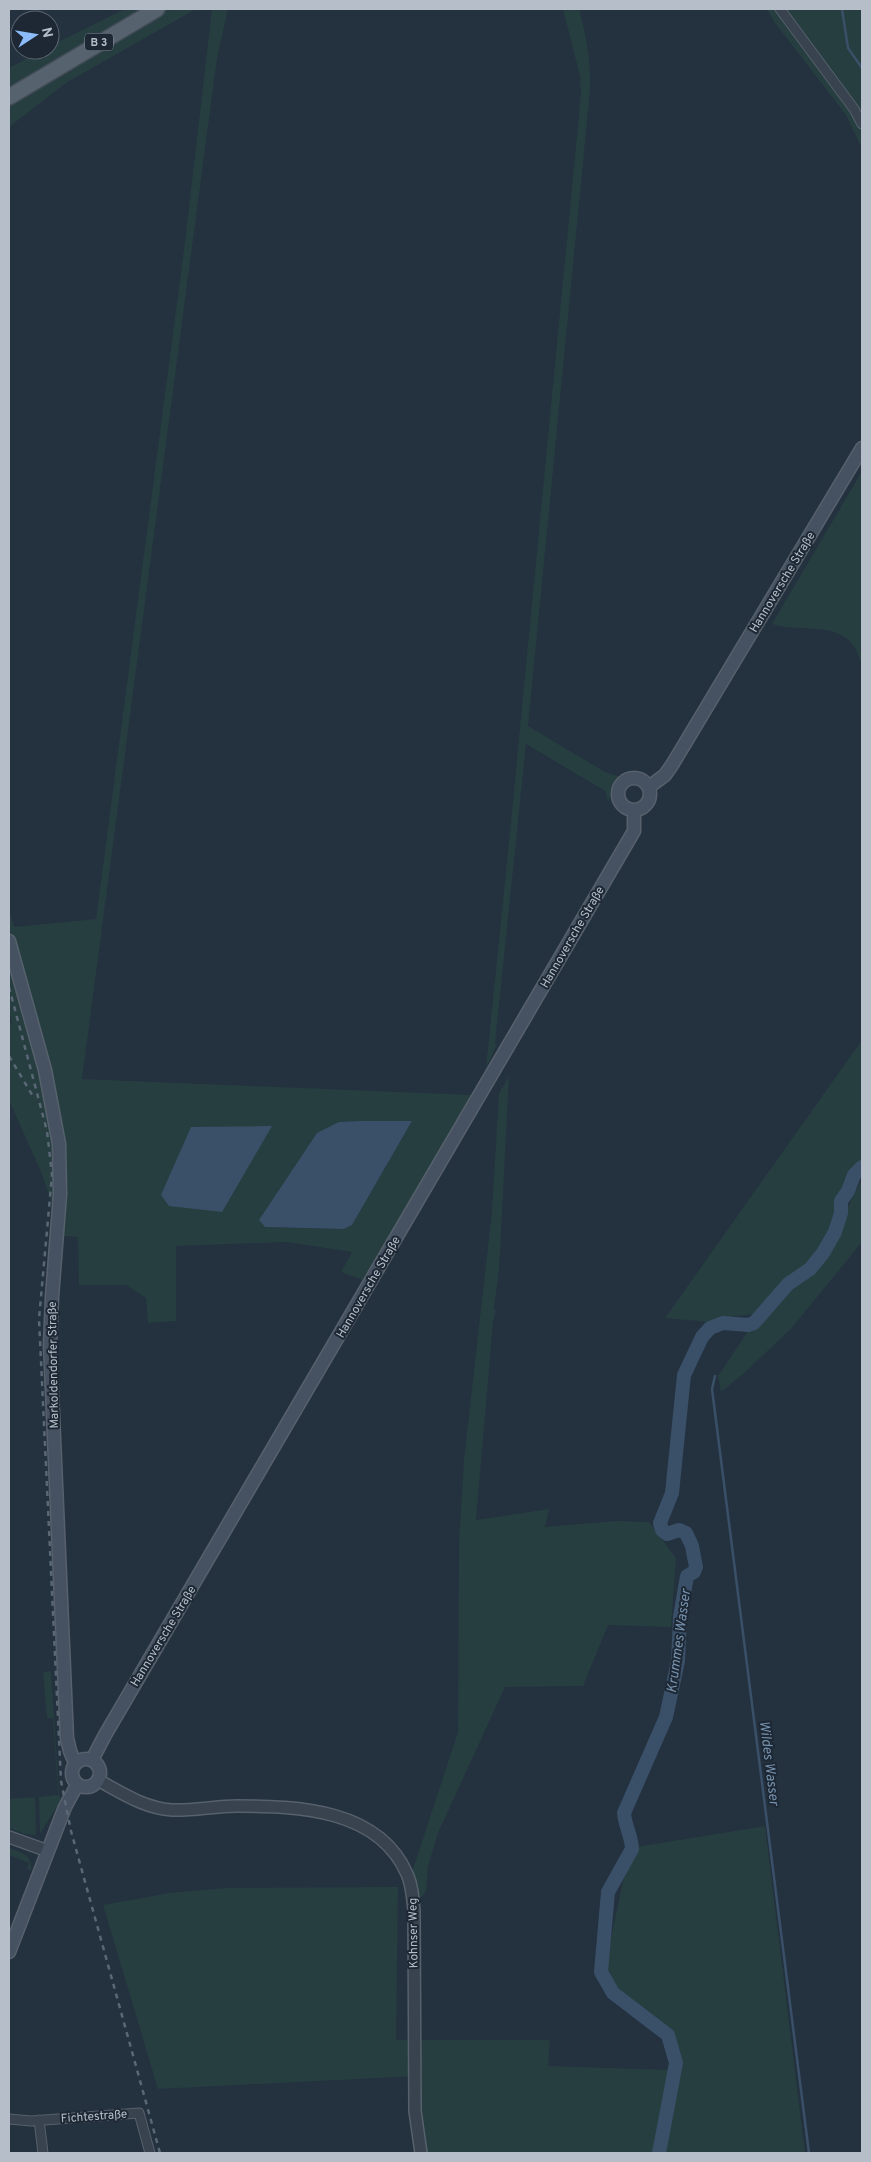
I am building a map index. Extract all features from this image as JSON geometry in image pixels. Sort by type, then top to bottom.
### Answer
[{"type":"main road","name":"B 3","points":[[9,97],[157,9]]},
{"type":"main road","name":"Hannoversche Straße","points":[[92,1760],[109,1727],[634,831],[634,810],[647,804],[650,796],[649,787],[665,775],[672,765],[862,448]]},
{"type":"main road","points":[[634,810],[626,808],[620,802],[617,794],[620,786],[627,779],[637,777],[646,782],[649,787]]},
{"type":"main road","name":"Markoldendorfer Straße","points":[[9,941],[45,1070],[59,1144],[60,1194],[50,1345],[67,1738],[75,1763]]},
{"type":"main road","points":[[83,1759],[92,1760],[99,1768],[98,1780],[93,1786],[88,1788],[78,1785],[71,1775],[75,1763],[83,1759]]},
{"type":"main road","points":[[9,1952],[66,1807],[78,1785]]},
{"type":"street","points":[[780,9],[854,108],[862,124]]},
{"type":"street","name":"Kohnser Weg","points":[[98,1780],[146,1805],[172,1810],[236,1806],[312,1811],[359,1824],[372,1830],[387,1843],[407,1873],[414,1911],[414,2111],[421,2153]]},
{"type":"street","points":[[9,1836],[48,1851]]},
{"type":"street","name":"Fichtestraße","points":[[9,2119],[40,2120],[139,2113],[150,2153]]},
{"type":"street","points":[[40,2120],[43,2153]]},
{"type":"green space","points":[[125,9],[196,9],[66,83],[9,127],[9,68],[24,60],[60,60],[60,41]]},
{"type":"green space","points":[[212,9],[228,9],[217,58],[82,1079],[472,1095],[365,1281],[341,1272],[352,1252],[286,1242],[176,1246],[176,1321],[148,1323],[146,1298],[126,1285],[79,1285],[78,1237],[63,1236],[41,1172],[9,1100],[9,1022],[12,1024],[9,1010],[9,909],[14,927],[96,919],[185,242]],"holes":[[[412,1121],[352,1225],[344,1229],[265,1227],[339,1122]]]},
{"type":"green space","points":[[563,9],[579,9],[588,50],[590,91],[528,726],[605,772],[620,777],[608,801],[605,791],[526,744],[495,1044],[497,1044],[486,1068],[581,94],[580,76]]},
{"type":"green space","points":[[767,9],[862,9],[862,149],[846,115],[775,23]]},
{"type":"green space","points":[[862,471],[862,666],[855,648],[848,639],[839,634],[828,630],[772,624]]},
{"type":"green space","points":[[862,1040],[862,1162],[844,1181],[842,1190],[836,1197],[835,1216],[829,1235],[813,1259],[778,1286],[763,1306],[754,1314],[720,1318],[708,1322],[665,1318]]},
{"type":"green space","points":[[509,1076],[499,1270],[494,1308],[496,1312],[493,1322],[476,1520],[549,1509],[545,1527],[617,1521],[649,1522],[676,1558],[671,1627],[608,1625],[583,1686],[505,1687],[438,1833],[428,1866],[426,1891],[419,1900],[413,1869],[458,1732],[459,1541],[464,1460],[492,1211],[499,1093]]},
{"type":"green space","points":[[862,1179],[862,1242],[791,1329],[721,1392],[718,1376],[748,1331],[752,1330],[777,1301],[817,1265],[830,1249]]},
{"type":"green space","points":[[51,1671],[59,1796],[62,1798],[40,1834],[39,1797],[58,1795],[53,1718],[47,1718],[43,1672]]},
{"type":"green space","points":[[35,1797],[36,1835],[25,1834],[9,1828],[9,1799]]},
{"type":"green space","points":[[765,1826],[805,2153],[662,2153],[679,2062],[670,2033],[615,1990],[604,1971],[630,1848]]},
{"type":"green space","points":[[9,1848],[28,1858],[31,1870],[27,1869],[29,1863],[9,1855]]},
{"type":"green space","points":[[398,1887],[396,2040],[550,2040],[548,2066],[670,2070],[655,2153],[426,2153],[422,2138],[418,2076],[158,2089],[103,1905],[169,1893],[227,1888]]},
{"type":"water","points":[[412,1121],[352,1225],[344,1229],[265,1227],[259,1220],[317,1133],[339,1122]]},
{"type":"water","points":[[272,1126],[222,1212],[169,1206],[161,1195],[191,1127]]},
{"type":"waterway","points":[[842,9],[848,48],[862,68]]},
{"type":"waterway","name":"Krummes Wasser","points":[[659,2153],[676,2063],[668,2035],[613,1993],[601,1972],[608,1892],[632,1849],[624,1813],[666,1717],[678,1661],[680,1617],[687,1576],[694,1572],[696,1567],[692,1546],[686,1533],[679,1530],[667,1534],[662,1530],[660,1523],[672,1493],[684,1375],[702,1337],[710,1328],[723,1323],[748,1325],[754,1323],[788,1284],[810,1269],[823,1253],[835,1232],[841,1213],[841,1201],[848,1191],[854,1175],[862,1167]]},
{"type":"waterway","name":"Wildes Wasser","points":[[715,1376],[712,1389],[809,2153]]},
{"type":"railway","points":[[9,987],[47,1131],[52,1175],[39,1319],[61,1781],[71,1831],[160,2153]]},
{"type":"railway","points":[[9,1056],[34,1098]]}]
